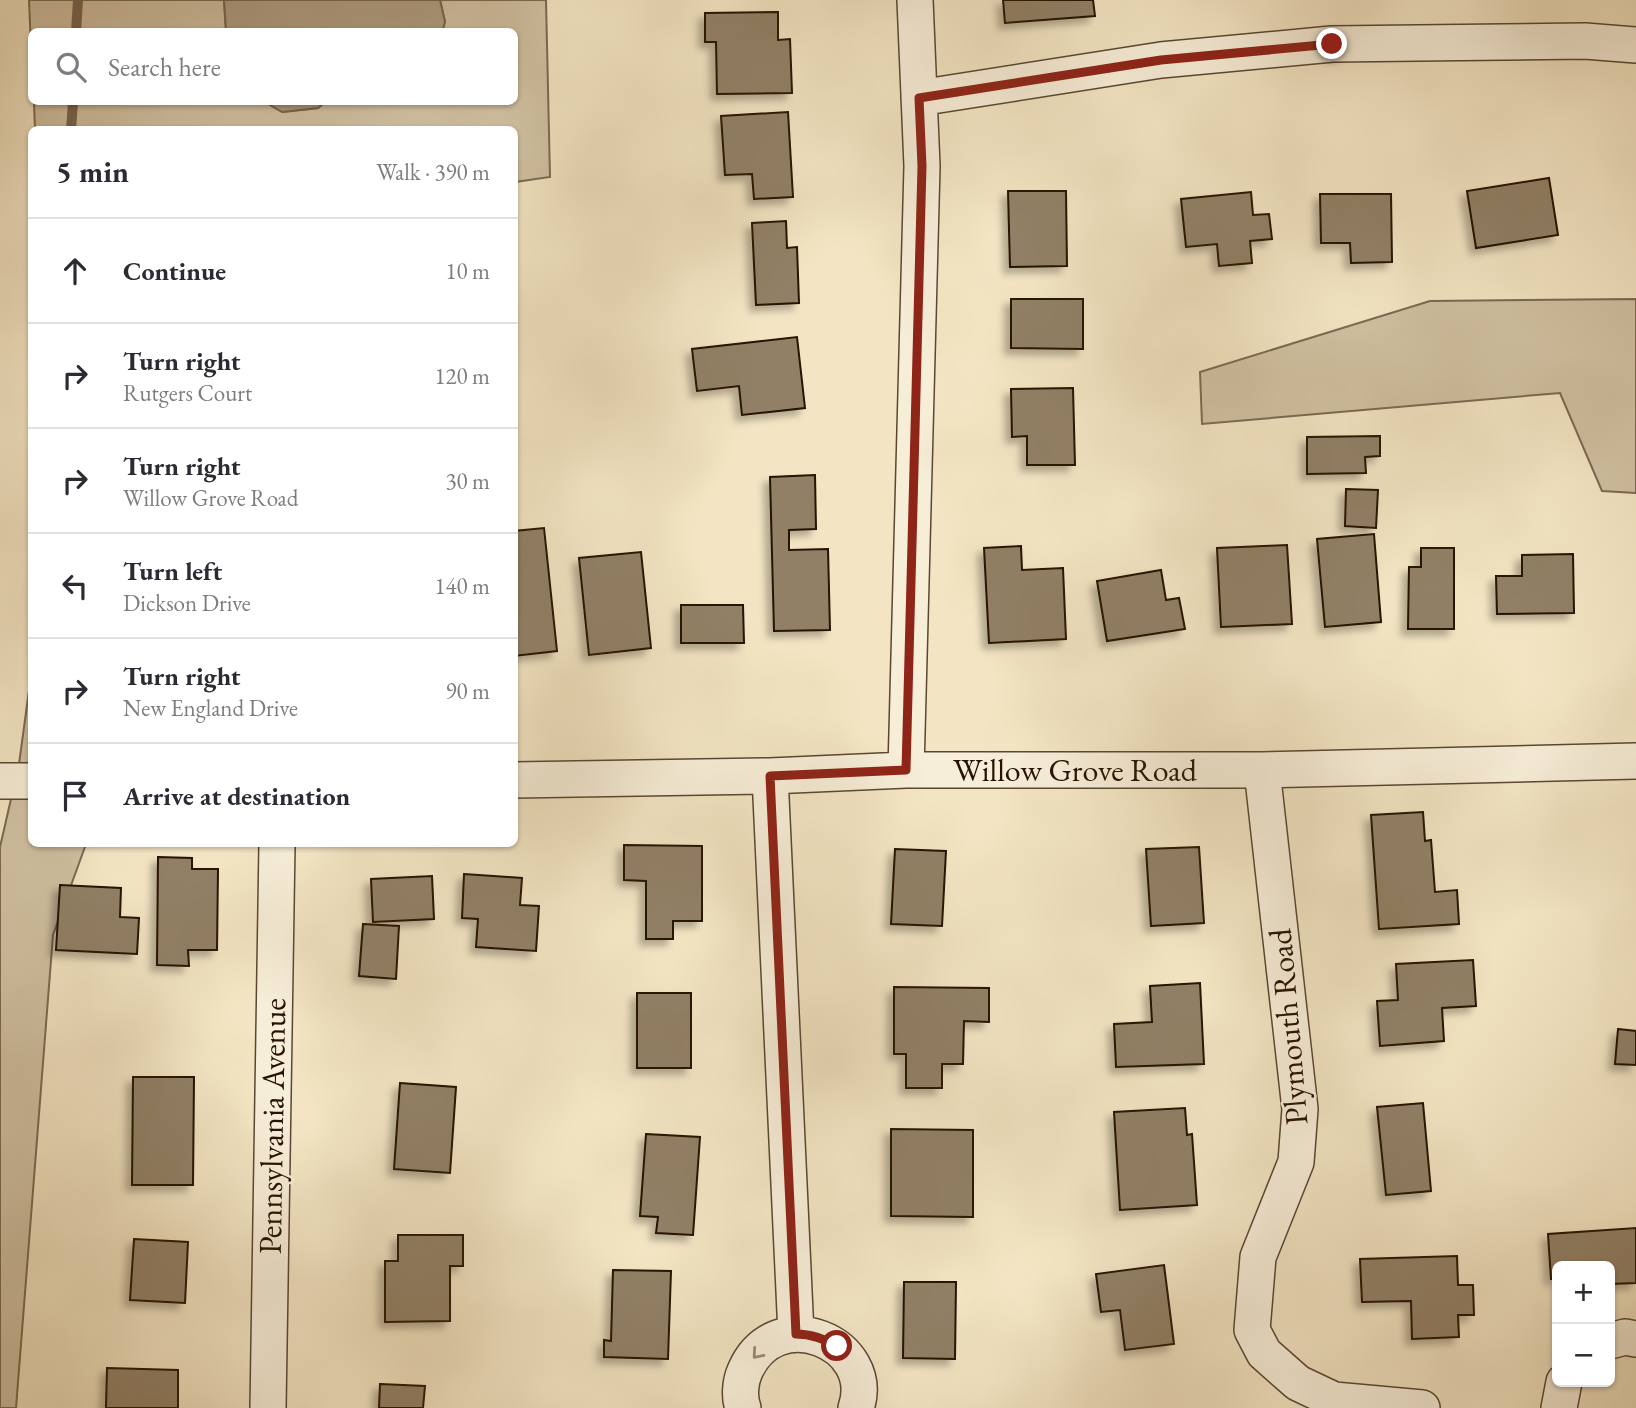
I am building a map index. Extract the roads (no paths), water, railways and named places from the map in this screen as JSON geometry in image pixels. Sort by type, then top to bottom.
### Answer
[{"type":"street","points":[[906,770],[922,166],[915,0]]},
{"type":"street","points":[[919,98],[1161,60],[1332,44],[1585,41],[1636,45]]},
{"type":"street","name":"Willow Grove Road","points":[[518,780],[770,776],[906,770],[1262,770],[1636,761]]},
{"type":"street","name":"Plymouth Road","points":[[1262,770],[1300,1109],[1296,1162],[1258,1257],[1252,1330],[1264,1353],[1289,1376],[1334,1400],[1422,1408]]},
{"type":"street","points":[[770,776],[796,1334]]},
{"type":"street","points":[[0,781],[28,781]]},
{"type":"street","name":"Pennsylvania Avenue","points":[[268,1408],[277,847]]},
{"type":"street","points":[[743,1408],[743,1377],[750,1360],[762,1346],[778,1337],[796,1334],[809,1334],[837,1346],[849,1360],[856,1377],[856,1408]]},
{"type":"street","points":[[1615,1340],[1625,1337],[1636,1339]]},
{"type":"street","points":[[1559,1408],[1563,1387]]},
{"type":"waterway","points":[[76,28],[78,0]]},
{"type":"waterway","points":[[71,126],[73,105]]}]
